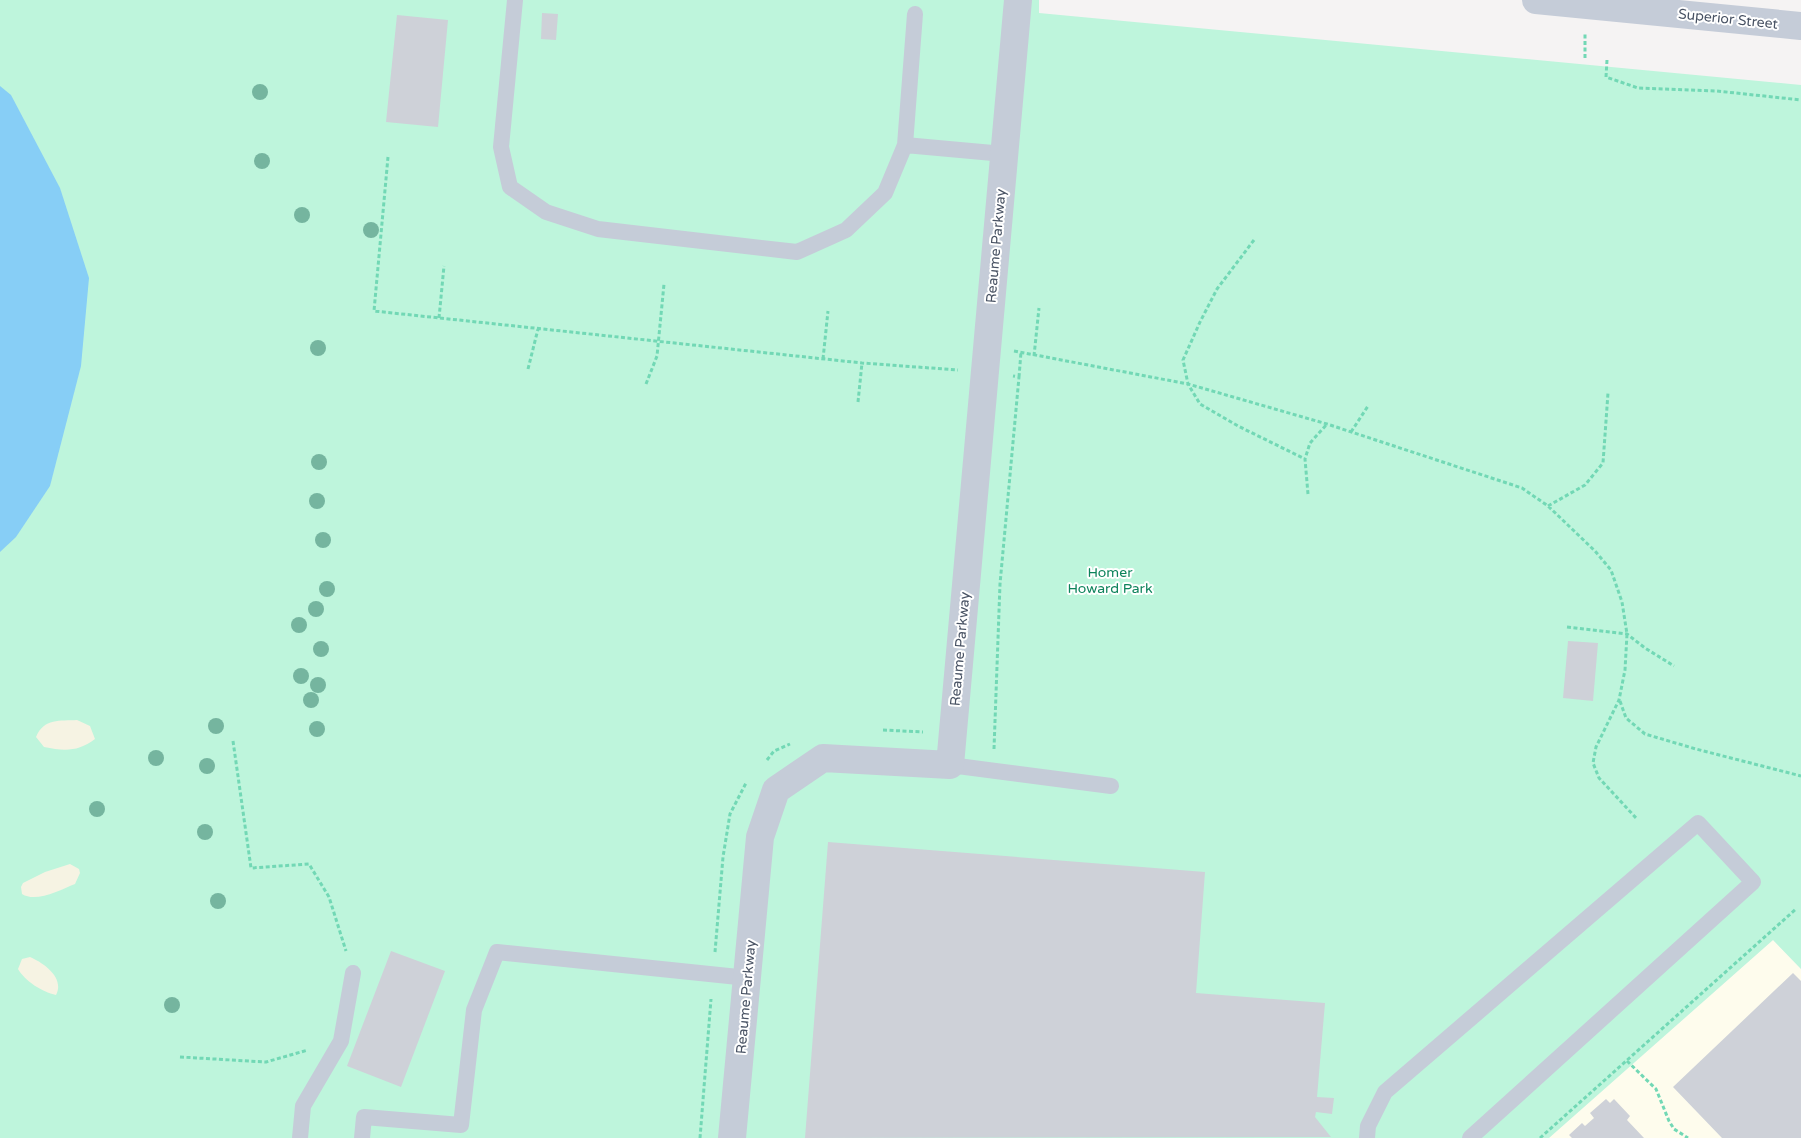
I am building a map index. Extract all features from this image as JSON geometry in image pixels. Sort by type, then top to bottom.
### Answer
[{"type":"street","name":"Reaume Parkway","points":[[732,1138],[760,837],[776,790],[823,758],[950,765],[1018,0]]},
{"type":"street","name":"Superior Street","points":[[1536,0],[1621,4],[1801,26]]},
{"type":"lane","points":[[514,0],[501,147],[510,187],[546,212],[598,229],[797,252],[846,230],[885,193],[904,145],[915,14]]},
{"type":"lane","points":[[904,145],[1004,154]]},
{"type":"lane","points":[[950,765],[1111,786]]},
{"type":"lane","points":[[1367,1138],[1368,1126],[1386,1092],[1698,822],[1753,882],[1470,1138]]},
{"type":"lane","points":[[362,1138],[364,1117],[461,1125],[474,1010],[497,952],[748,978]]},
{"type":"lane","points":[[300,1138],[303,1106],[341,1041],[353,973]]},
{"type":"path","points":[[1585,58],[1586,32]]},
{"type":"path","points":[[1607,60],[1606,76],[1638,88],[1717,91],[1801,100]]},
{"type":"path","points":[[388,157],[374,311],[862,363],[963,371]]},
{"type":"path","points":[[1254,240],[1217,288],[1200,322],[1183,360],[1188,384],[1200,404],[1238,426],[1305,460]]},
{"type":"path","points":[[439,318],[444,266]]},
{"type":"path","points":[[646,384],[657,356],[664,284]]},
{"type":"path","points":[[1034,356],[1039,308]]},
{"type":"path","points":[[823,359],[828,311]]},
{"type":"path","points":[[528,369],[538,329]]},
{"type":"path","points":[[1013,350],[1034,356],[1188,384],[1328,424],[1522,488],[1548,506],[1595,551],[1611,570],[1622,602],[1627,634],[1625,670],[1620,700],[1596,747],[1593,763],[1599,778],[1637,819]]},
{"type":"path","points":[[994,750],[1000,584],[1021,352]]},
{"type":"path","points":[[858,402],[862,363]]},
{"type":"path","points":[[1011,376],[1019,377]]},
{"type":"path","points":[[1548,506],[1585,485],[1604,462],[1608,394]]},
{"type":"path","points":[[1352,432],[1368,406]]},
{"type":"path","points":[[1308,494],[1305,460],[1310,442],[1328,424]]},
{"type":"path","points":[[1567,627],[1627,634],[1674,666]]},
{"type":"path","points":[[1620,700],[1626,718],[1645,734],[1801,776]]},
{"type":"path","points":[[233,741],[251,868],[309,864],[329,897],[353,973]]},
{"type":"path","points":[[1540,1138],[1796,909]]},
{"type":"path","points":[[700,1138],[711,999]]},
{"type":"path","points":[[180,1058],[266,1062],[341,1041]]},
{"type":"path","points":[[1627,1061],[1656,1089],[1674,1129],[1688,1138]]},
{"type":"shaded area","points":[[1773,940],[1801,969],[1801,1138],[1549,1138]]},
{"type":"green space","name":"Homer Howard Park","points":[[0,0],[1039,0],[1039,13],[1801,85],[1801,969],[1773,940],[1549,1138],[0,1138]]},
{"type":"sand","points":[[77,720],[90,726],[95,739],[83,746],[64,750],[44,747],[36,737],[43,726],[53,722]]},
{"type":"sand","points":[[70,864],[79,869],[80,873],[75,884],[41,896],[34,897],[22,894],[21,887],[23,883],[45,872]]},
{"type":"sand","points":[[30,957],[52,972],[58,983],[56,995],[34,985],[18,969],[22,959]]},
{"type":"water","points":[[0,86],[11,95],[60,188],[89,278],[81,366],[50,486],[16,537],[0,552]]},
{"type":"building","points":[[542,13],[558,14],[556,40],[541,39]]},
{"type":"building","points":[[397,15],[448,20],[438,127],[386,122]]},
{"type":"building","points":[[1568,641],[1598,643],[1593,701],[1563,698]]},
{"type":"building","points":[[828,842],[1205,872],[1196,993],[1325,1003],[1317,1097],[1334,1098],[1332,1114],[1316,1112],[1315,1117],[1331,1137],[805,1138]]},
{"type":"building","points":[[391,951],[445,971],[401,1087],[347,1066]]},
{"type":"building","points":[[1793,973],[1801,981],[1801,1138],[1722,1138],[1673,1087]]},
{"type":"building","points":[[1606,1099],[1610,1103],[1614,1099],[1630,1116],[1627,1120],[1644,1138],[1572,1138],[1569,1135],[1582,1123],[1585,1126],[1594,1118],[1590,1113]]}]
